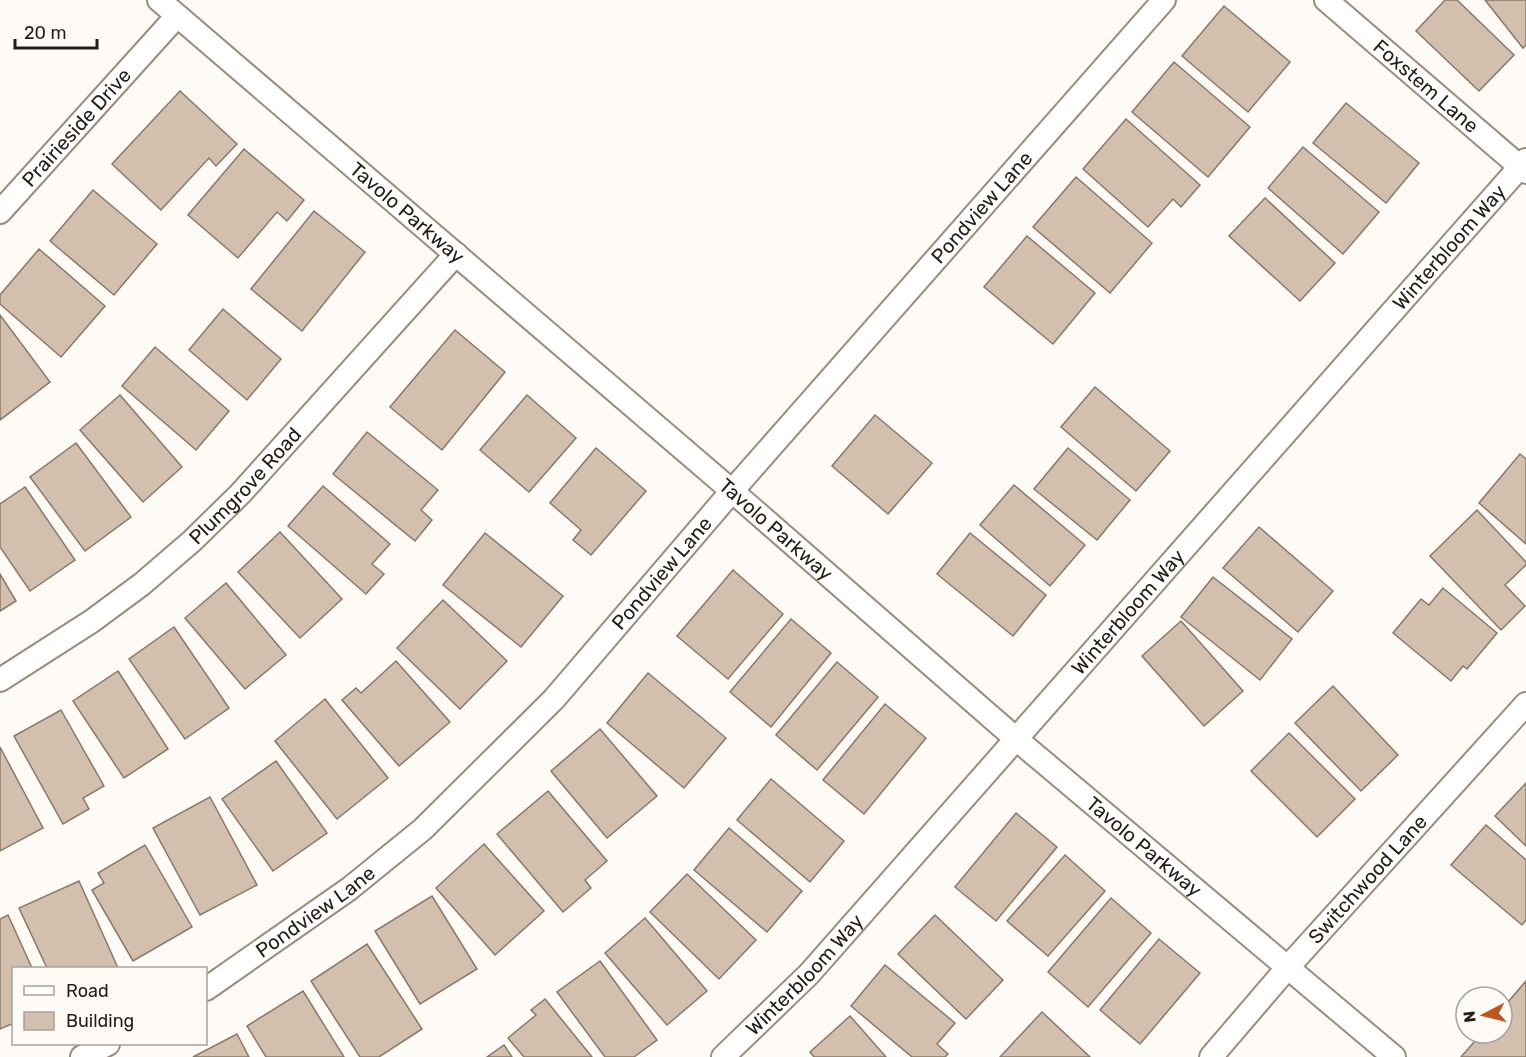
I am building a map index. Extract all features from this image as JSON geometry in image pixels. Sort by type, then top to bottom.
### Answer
[{"type":"street","name":"Tavolo Parkway","points":[[159,0],[732,491],[1015,738],[1394,1057]]},
{"type":"street","name":"Pondview Lane","points":[[207,988],[349,889],[423,829],[483,772],[554,699],[732,491],[1164,0]]},
{"type":"street","name":"Foxstem Lane","points":[[1326,0],[1524,166]]},
{"type":"street","name":"Prairieside Drive","points":[[0,212],[177,16]]},
{"type":"street","name":"Winterbloom Way","points":[[723,1057],[809,974],[1015,738],[1524,166]]},
{"type":"street","name":"Plumgrove Road","points":[[0,680],[92,621],[142,584],[192,540],[240,494],[456,254]]},
{"type":"street","name":"Switchwood Lane","points":[[1210,1057],[1288,967],[1526,704]]},
{"type":"street","points":[[82,1057],[106,1045]]},
{"type":"building","points":[[1445,0],[1457,0],[1514,55],[1479,91],[1416,31]]},
{"type":"building","points":[[1485,0],[1526,0],[1526,45],[1523,48]]},
{"type":"building","points":[[1224,6],[1290,62],[1248,112],[1182,56]]},
{"type":"building","points":[[1174,62],[1250,127],[1208,177],[1132,112]]},
{"type":"building","points":[[180,91],[237,144],[216,166],[209,158],[161,210],[112,164]]},
{"type":"building","points":[[1346,103],[1419,163],[1386,203],[1313,143]]},
{"type":"building","points":[[1126,119],[1200,185],[1181,207],[1173,199],[1148,227],[1083,169]]},
{"type":"building","points":[[1303,147],[1379,212],[1343,254],[1268,188]]},
{"type":"building","points":[[244,149],[304,200],[287,221],[277,212],[238,258],[188,215]]},
{"type":"building","points":[[1076,177],[1152,243],[1110,293],[1033,227]]},
{"type":"building","points":[[93,190],[157,244],[114,295],[50,241]]},
{"type":"building","points":[[1265,198],[1335,263],[1300,301],[1229,236]]},
{"type":"building","points":[[314,211],[365,252],[302,331],[251,289]]},
{"type":"building","points":[[1027,236],[1095,293],[1053,344],[984,287]]},
{"type":"building","points":[[39,249],[105,306],[61,357],[0,304],[0,295]]},
{"type":"building","points":[[223,309],[281,359],[247,400],[189,350]]},
{"type":"building","points":[[0,315],[50,382],[0,420]]},
{"type":"building","points":[[455,330],[505,372],[442,450],[390,407]]},
{"type":"building","points":[[155,347],[229,411],[196,450],[122,386]]},
{"type":"building","points":[[1095,387],[1170,451],[1136,491],[1061,427]]},
{"type":"building","points":[[120,395],[182,467],[143,502],[80,430]]},
{"type":"building","points":[[527,395],[576,438],[529,492],[480,450]]},
{"type":"building","points":[[875,415],[932,463],[888,514],[832,466]]},
{"type":"building","points":[[367,432],[438,490],[421,510],[432,520],[415,541],[333,474]]},
{"type":"building","points":[[76,443],[131,517],[85,551],[30,477]]},
{"type":"building","points":[[596,448],[646,491],[591,555],[573,540],[581,530],[550,503]]},
{"type":"building","points":[[1068,448],[1130,500],[1097,540],[1034,489]]},
{"type":"building","points":[[1520,454],[1526,459],[1526,544],[1479,503]]},
{"type":"building","points":[[1014,485],[1085,545],[1050,586],[980,525]]},
{"type":"building","points":[[323,486],[390,544],[372,564],[384,574],[366,594],[288,526]]},
{"type":"building","points":[[25,487],[75,560],[30,591],[0,547],[0,504]]},
{"type":"building","points":[[1477,510],[1526,562],[1526,565],[1505,585],[1525,606],[1501,630],[1430,556]]},
{"type":"building","points":[[1259,527],[1333,591],[1298,632],[1223,568]]},
{"type":"building","points":[[280,532],[342,599],[300,638],[238,572]]},
{"type":"building","points":[[485,533],[563,596],[521,647],[443,585]]},
{"type":"building","points":[[970,533],[1046,595],[1013,636],[937,574]]},
{"type":"building","points":[[733,570],[783,614],[728,679],[677,636]]},
{"type":"building","points":[[0,574],[16,601],[0,611]]},
{"type":"building","points":[[1213,577],[1292,639],[1260,680],[1181,617]]},
{"type":"building","points":[[226,583],[286,655],[245,689],[185,618]]},
{"type":"building","points":[[1443,588],[1497,633],[1467,669],[1463,666],[1451,681],[1393,633],[1421,599],[1429,605]]},
{"type":"building","points":[[443,600],[507,661],[460,709],[397,648]]},
{"type":"building","points":[[791,619],[831,653],[771,727],[730,692]]},
{"type":"building","points":[[1181,621],[1243,691],[1204,726],[1142,656]]},
{"type":"building","points":[[174,627],[229,708],[185,739],[129,659]]},
{"type":"building","points":[[396,661],[450,722],[399,766],[342,700],[356,688],[361,693]]},
{"type":"building","points":[[837,662],[878,697],[817,770],[776,735]]},
{"type":"building","points":[[118,671],[168,749],[124,778],[73,701]]},
{"type":"building","points":[[648,673],[726,738],[684,788],[607,723]]},
{"type":"building","points":[[1333,686],[1398,755],[1361,791],[1295,723]]},
{"type":"building","points":[[325,699],[388,778],[337,819],[275,741]]},
{"type":"building","points":[[885,704],[926,738],[864,814],[823,780]]},
{"type":"building","points":[[61,710],[104,786],[83,798],[89,809],[63,824],[14,736]]},
{"type":"building","points":[[600,729],[657,796],[607,838],[551,771]]},
{"type":"building","points":[[1289,733],[1355,799],[1317,837],[1251,771]]},
{"type":"building","points":[[0,747],[43,828],[0,851]]},
{"type":"building","points":[[276,761],[327,833],[273,871],[222,799]]},
{"type":"building","points":[[771,779],[844,841],[810,882],[737,820]]},
{"type":"building","points":[[1526,783],[1526,846],[1495,816]]},
{"type":"building","points":[[548,791],[607,861],[585,880],[591,888],[563,912],[497,834]]},
{"type":"building","points":[[210,797],[257,885],[200,915],[153,828]]},
{"type":"building","points":[[1016,813],[1057,847],[996,921],[955,887]]},
{"type":"building","points":[[1486,825],[1526,860],[1526,920],[1522,925],[1451,865]]},
{"type":"building","points":[[729,828],[802,891],[767,932],[694,870]]},
{"type":"building","points":[[484,844],[544,911],[495,955],[436,888]]},
{"type":"building","points":[[145,845],[192,927],[133,961],[92,890],[104,883],[98,873]]},
{"type":"building","points":[[1065,855],[1105,891],[1048,956],[1007,921]]},
{"type":"building","points":[[687,874],[756,940],[719,979],[650,912]]},
{"type":"building","points":[[79,881],[118,967],[47,967],[19,908]]},
{"type":"building","points":[[432,896],[477,969],[420,1004],[375,931]]},
{"type":"building","points":[[1111,898],[1151,933],[1088,1007],[1048,972]]},
{"type":"building","points":[[8,915],[32,967],[12,967],[12,1024],[0,1029],[0,919]]},
{"type":"building","points":[[935,915],[1003,980],[966,1019],[898,954]]},
{"type":"building","points":[[645,918],[707,991],[667,1025],[605,953]]},
{"type":"building","points":[[1159,939],[1200,973],[1140,1044],[1100,1010]]},
{"type":"building","points":[[367,944],[422,1029],[379,1057],[360,1057],[311,981]]},
{"type":"building","points":[[600,961],[657,1040],[634,1057],[605,1057],[557,992]]},
{"type":"building","points":[[885,965],[955,1023],[937,1044],[948,1054],[945,1057],[912,1057],[851,1006]]},
{"type":"building","points":[[1526,981],[1526,1057],[1461,1057],[1472,1045],[1514,1045],[1514,995]]},
{"type":"building","points":[[303,991],[344,1057],[266,1057],[247,1026]]},
{"type":"building","points":[[545,999],[592,1057],[524,1057],[508,1038],[536,1015],[531,1010]]},
{"type":"building","points":[[1042,1012],[1090,1057],[1000,1057]]},
{"type":"building","points":[[850,1016],[886,1057],[814,1057],[810,1052]]},
{"type":"building","points":[[237,1034],[249,1057],[193,1057]]},
{"type":"building","points":[[504,1045],[512,1057],[487,1057]]}]
